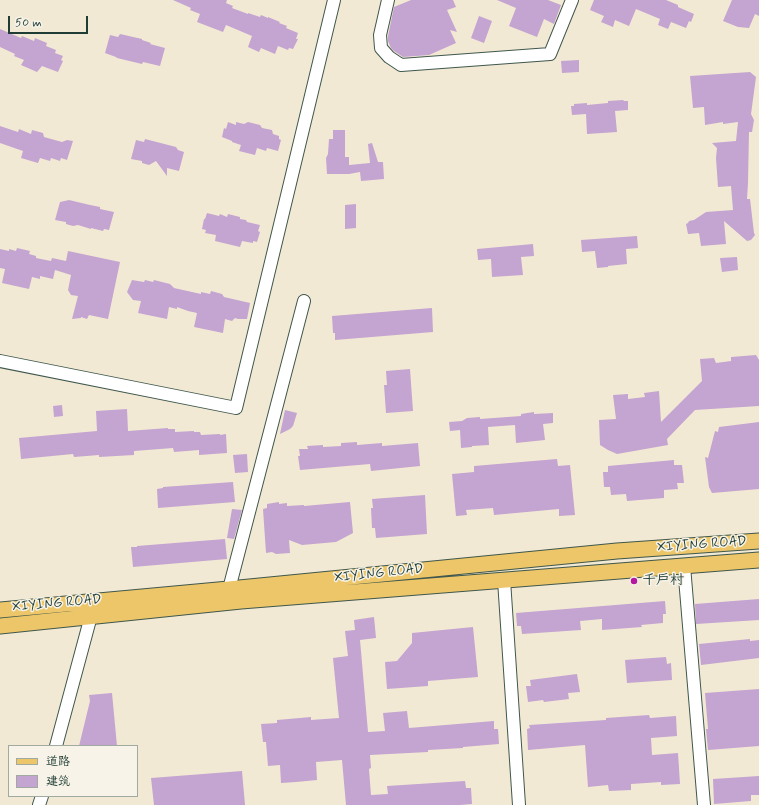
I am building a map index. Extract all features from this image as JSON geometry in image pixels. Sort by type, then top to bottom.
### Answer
[{"type":"main road","name":"XIYING ROAD","points":[[0,610],[610,552],[759,541]]},
{"type":"main road","name":"XIYING ROAD","points":[[0,626],[241,601],[759,560]]},
{"type":"street","points":[[0,361],[236,408],[334,0]]},
{"type":"street","points":[[388,0],[380,35],[381,48],[389,57],[401,65],[550,54],[572,0]]},
{"type":"street","points":[[229,589],[304,301]]},
{"type":"street","points":[[684,566],[704,805]]},
{"type":"street","points":[[504,580],[519,805]]},
{"type":"street","points":[[56,745],[91,616]]},
{"type":"building","points":[[173,0],[227,0],[226,3],[233,6],[232,8],[260,17],[261,15],[268,17],[280,22],[279,23],[287,26],[286,28],[298,33],[296,39],[298,39],[293,49],[289,48],[288,50],[278,46],[275,54],[261,48],[259,52],[248,47],[252,36],[226,25],[223,32],[197,22],[200,14]]},
{"type":"building","points":[[411,0],[453,0],[456,7],[447,10],[457,32],[450,30],[456,43],[429,55],[403,57],[394,51],[388,41],[388,36],[394,7]]},
{"type":"building","points":[[497,0],[548,0],[561,5],[554,24],[544,19],[537,37],[509,26],[516,8]]},
{"type":"building","points":[[594,0],[666,0],[694,14],[691,22],[689,21],[686,28],[671,22],[668,29],[658,25],[660,19],[636,9],[629,26],[615,20],[613,27],[601,22],[604,16],[590,10]]},
{"type":"building","points":[[732,0],[759,0],[759,16],[755,14],[749,28],[738,27],[723,21]]},
{"type":"building","points":[[479,16],[492,21],[484,43],[471,38]]},
{"type":"building","points":[[0,29],[21,38],[22,36],[34,41],[35,38],[47,43],[46,46],[56,50],[55,53],[63,56],[61,60],[63,61],[58,72],[42,66],[37,72],[21,65],[24,60],[14,56],[15,54],[0,47]]},
{"type":"building","points":[[120,34],[142,39],[151,43],[150,44],[165,48],[160,66],[143,62],[142,64],[117,58],[105,53],[110,35],[118,37]]},
{"type":"building","points":[[579,60],[579,72],[562,73],[561,61]]},
{"type":"building","points":[[750,72],[756,77],[751,114],[754,120],[752,132],[749,132],[747,199],[750,199],[755,235],[751,240],[747,241],[724,221],[726,244],[701,246],[699,233],[688,234],[686,224],[706,212],[733,210],[731,186],[718,187],[716,158],[717,148],[712,143],[736,141],[738,122],[723,124],[723,122],[705,125],[704,107],[693,108],[690,76]]},
{"type":"building","points":[[623,100],[628,101],[628,110],[615,111],[617,132],[587,134],[586,114],[572,115],[571,106],[574,106],[574,104],[587,103],[587,105]]},
{"type":"building","points":[[228,122],[236,125],[236,122],[244,124],[248,122],[260,125],[262,128],[272,130],[273,134],[279,136],[279,139],[281,140],[278,151],[267,148],[266,151],[257,148],[255,155],[239,151],[241,145],[222,137],[224,128],[226,129]]},
{"type":"building","points":[[0,126],[18,132],[19,129],[31,134],[32,130],[43,133],[44,137],[62,142],[67,140],[73,141],[67,160],[61,158],[60,161],[51,158],[50,161],[40,158],[38,163],[21,158],[23,151],[0,143]]},
{"type":"building","points":[[333,130],[345,130],[345,157],[349,157],[349,165],[370,163],[368,144],[372,143],[378,162],[383,162],[384,179],[361,181],[360,172],[349,174],[327,174],[326,158],[328,154],[329,139],[333,139]]},
{"type":"building","points":[[145,139],[176,147],[178,150],[184,152],[179,171],[167,168],[167,176],[156,161],[149,165],[142,163],[142,161],[131,159],[136,140],[144,142]]},
{"type":"building","points":[[69,200],[100,207],[100,209],[114,212],[109,230],[104,229],[103,231],[78,225],[73,226],[66,224],[66,222],[55,220],[60,202]]},
{"type":"building","points":[[356,204],[356,228],[345,229],[345,205]]},
{"type":"building","points":[[207,213],[219,216],[220,214],[227,217],[228,214],[240,217],[240,219],[246,220],[247,222],[260,225],[258,231],[260,232],[257,242],[253,241],[253,243],[242,241],[240,247],[215,241],[216,235],[205,233],[206,230],[202,229]]},
{"type":"building","points":[[637,236],[638,248],[626,249],[627,264],[597,268],[595,251],[582,252],[581,240]]},
{"type":"building","points":[[533,244],[534,256],[521,257],[523,275],[492,277],[491,259],[478,260],[477,249]]},
{"type":"building","points":[[17,248],[30,251],[29,254],[36,256],[36,258],[51,261],[52,258],[66,261],[68,251],[120,262],[108,319],[89,315],[87,319],[81,317],[72,319],[78,296],[71,295],[68,290],[71,275],[55,270],[53,279],[40,276],[40,279],[32,277],[29,289],[2,283],[5,269],[0,268],[0,249],[16,251]]},
{"type":"building","points":[[737,257],[738,270],[722,272],[720,258]]},
{"type":"building","points":[[132,280],[144,282],[145,280],[153,282],[154,280],[170,284],[174,288],[201,294],[201,292],[210,294],[211,291],[222,294],[224,297],[250,303],[247,319],[235,318],[232,321],[225,319],[223,333],[194,327],[197,313],[177,307],[177,309],[169,307],[167,319],[138,313],[141,301],[133,300],[127,292]]},
{"type":"building","points":[[432,308],[433,332],[335,340],[332,316]]},
{"type":"building","points":[[756,355],[759,360],[759,406],[695,410],[667,439],[668,445],[617,454],[600,445],[599,420],[616,419],[613,395],[628,394],[628,399],[645,397],[644,393],[659,391],[661,422],[702,381],[700,359],[714,358],[716,363],[731,361],[731,357]]},
{"type":"building","points":[[410,369],[413,411],[386,413],[384,385],[387,385],[386,371]]},
{"type":"building","points":[[62,405],[63,416],[54,417],[53,406]]},
{"type":"building","points":[[127,409],[128,431],[168,428],[175,429],[175,432],[200,432],[201,435],[226,434],[227,453],[199,455],[199,450],[174,452],[173,448],[134,451],[134,455],[74,457],[73,454],[21,459],[19,438],[97,431],[96,411]]},
{"type":"building","points":[[285,410],[297,413],[293,426],[280,434]]},
{"type":"building","points":[[534,412],[534,414],[553,413],[553,423],[543,424],[545,440],[516,443],[515,425],[488,427],[489,445],[461,448],[460,430],[450,431],[449,422],[462,421],[467,418],[480,417],[480,419],[521,416],[521,414]]},
{"type":"building","points":[[759,422],[759,489],[712,493],[709,487],[705,457],[708,458],[715,431],[718,432],[719,427]]},
{"type":"building","points":[[357,442],[357,445],[382,443],[382,446],[418,443],[420,466],[371,471],[370,464],[300,470],[298,456],[300,456],[299,449],[308,449],[307,446],[341,446],[341,443]]},
{"type":"building","points":[[247,454],[248,472],[235,473],[233,455]]},
{"type":"building","points":[[557,459],[558,466],[570,465],[575,515],[559,516],[559,509],[494,515],[493,508],[466,510],[467,515],[456,516],[452,474],[474,472],[474,466]]},
{"type":"building","points":[[674,460],[674,465],[682,465],[684,483],[677,483],[678,489],[664,490],[664,498],[627,501],[626,494],[611,495],[610,487],[604,487],[603,472],[608,472],[608,466]]},
{"type":"building","points":[[233,482],[235,502],[158,508],[157,489],[163,487]]},
{"type":"building","points":[[425,495],[427,534],[376,538],[375,528],[372,528],[372,499]]},
{"type":"building","points":[[279,502],[279,504],[287,503],[287,506],[304,506],[350,502],[353,533],[336,542],[302,545],[289,540],[290,553],[266,553],[263,509],[267,508],[267,504]]},
{"type":"building","points":[[232,509],[242,510],[234,539],[227,538]]},
{"type":"building","points":[[225,539],[227,559],[133,567],[131,547]]},
{"type":"building","points":[[759,599],[759,620],[696,624],[695,604]]},
{"type":"building","points":[[665,601],[666,614],[663,614],[663,623],[641,625],[642,627],[602,630],[602,619],[580,621],[581,630],[522,634],[521,626],[517,626],[516,613]]},
{"type":"building","points":[[374,617],[376,638],[360,640],[368,732],[385,731],[383,713],[407,711],[409,728],[494,721],[494,729],[498,729],[499,744],[428,750],[428,752],[370,755],[371,768],[369,769],[371,795],[388,794],[387,786],[465,781],[466,788],[471,788],[472,804],[346,805],[342,760],[316,762],[317,780],[296,782],[281,783],[280,765],[268,766],[266,742],[263,742],[261,724],[277,723],[277,720],[311,717],[311,720],[339,718],[333,658],[348,656],[345,631],[355,630],[354,620]]},
{"type":"building","points":[[473,627],[478,677],[428,681],[428,686],[387,689],[385,662],[397,661],[412,643],[412,633]]},
{"type":"building","points":[[750,639],[750,641],[759,640],[759,658],[701,665],[699,644]]},
{"type":"building","points":[[666,657],[667,664],[671,663],[672,680],[627,683],[625,660]]},
{"type":"building","points":[[577,674],[580,692],[568,693],[569,699],[528,702],[526,686],[531,686],[530,680]]},
{"type":"building","points":[[759,689],[759,746],[708,750],[705,693]]},
{"type":"building","points":[[112,693],[117,745],[79,745],[90,701],[89,695]]},
{"type":"building","points":[[649,715],[650,718],[676,716],[677,736],[651,738],[652,755],[678,753],[680,784],[661,785],[661,782],[631,784],[631,790],[609,791],[608,785],[588,787],[585,745],[528,750],[527,729],[530,728],[529,725],[606,720],[606,718]]},
{"type":"building","points":[[242,771],[245,805],[154,805],[151,778]]},
{"type":"building","points":[[759,776],[759,795],[751,795],[751,801],[714,804],[713,779]]},
{"type":"place","name":"千户村","points":[[634,581]]}]
